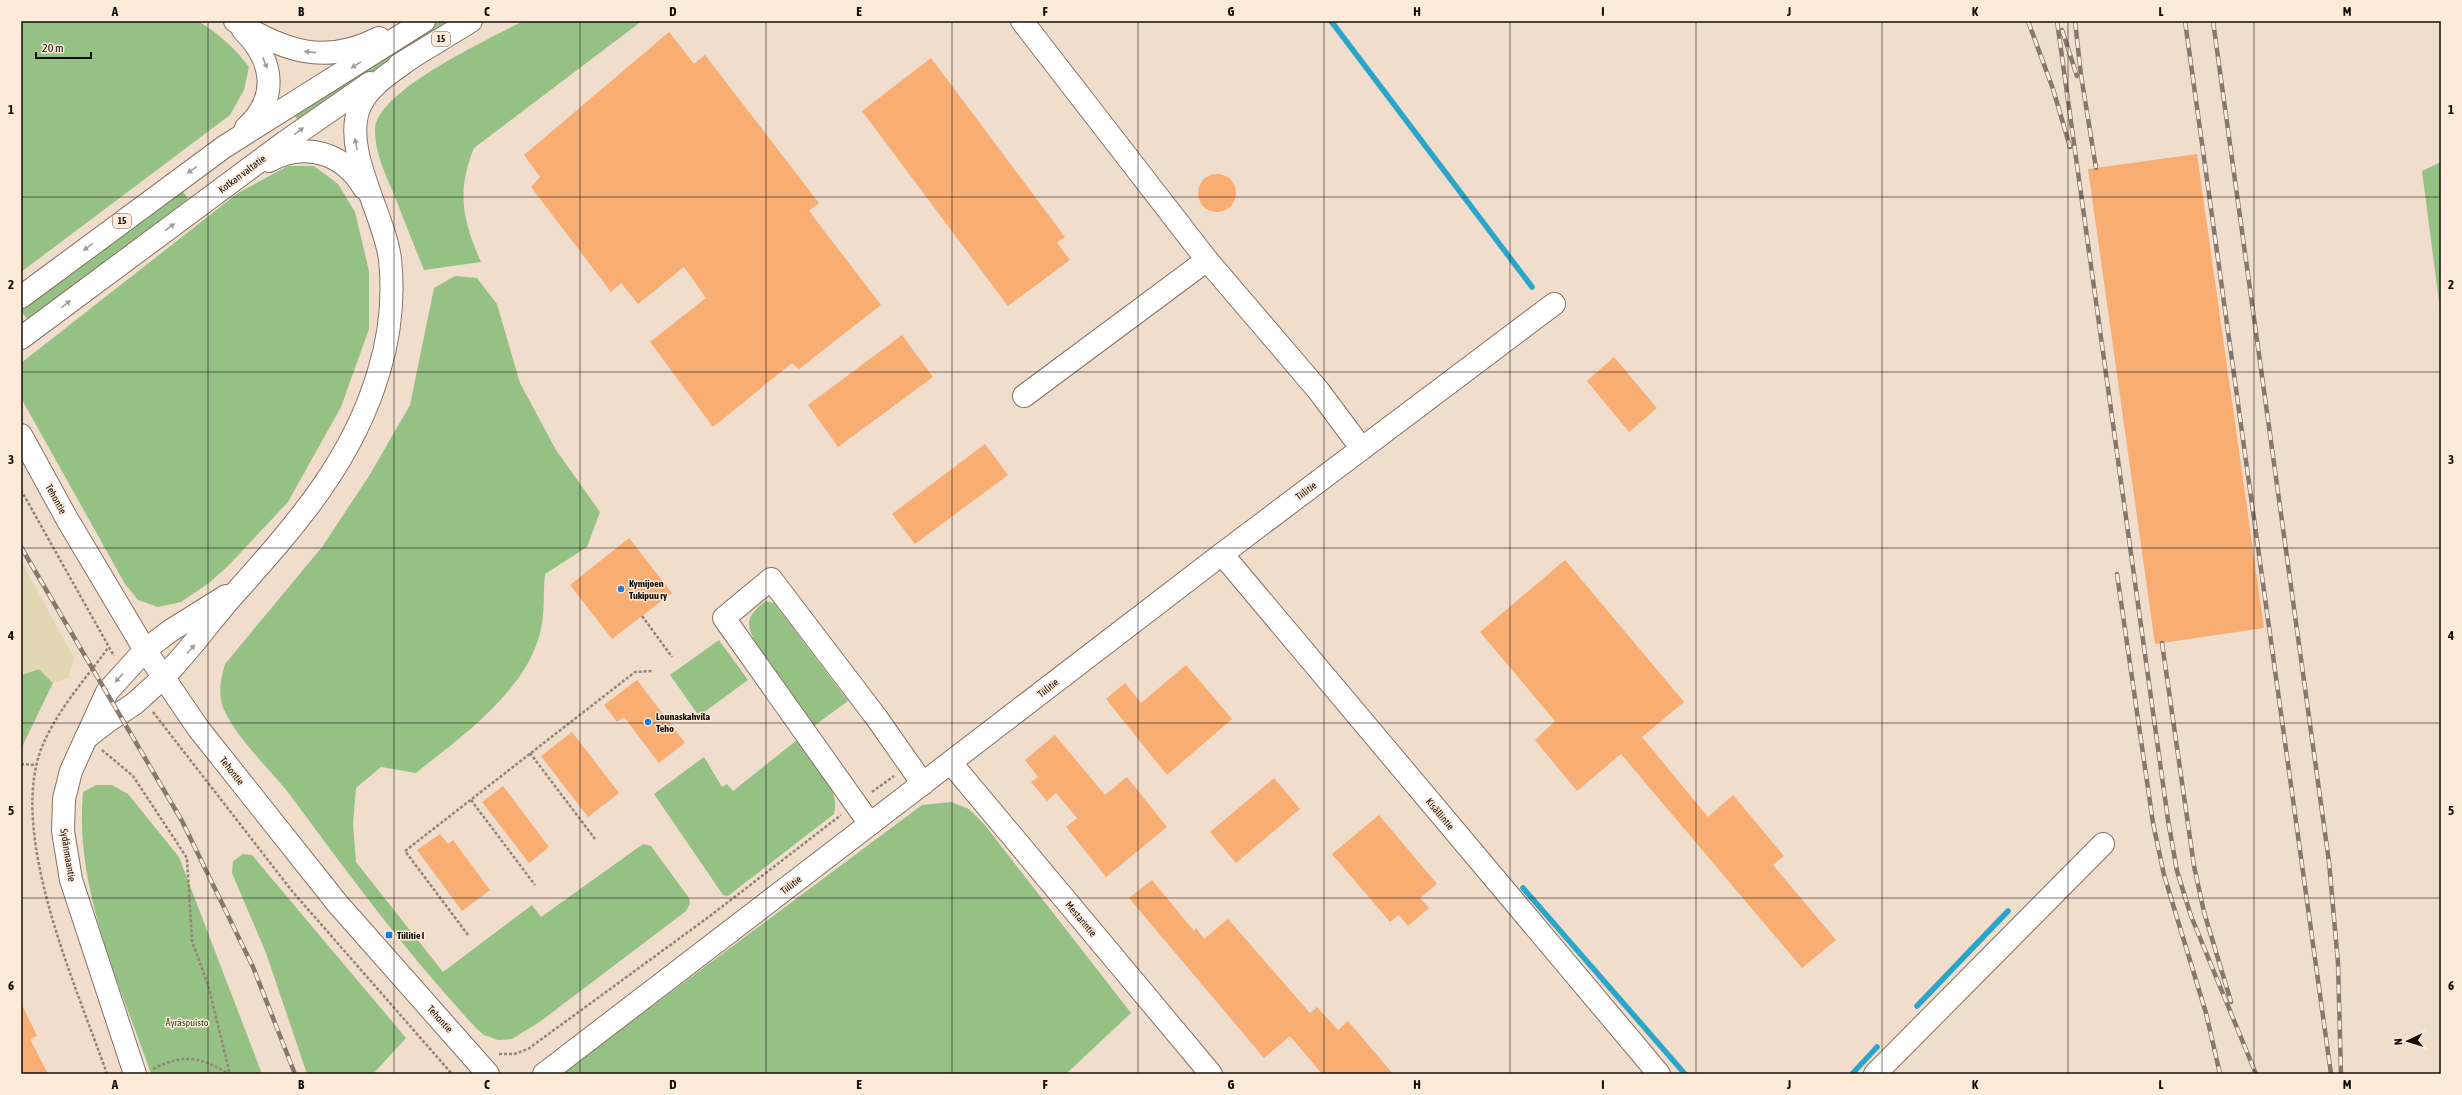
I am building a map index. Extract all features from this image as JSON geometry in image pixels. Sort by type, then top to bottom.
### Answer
[{"type":"main road","points":[[234,21],[279,45],[305,52],[323,53],[354,49],[412,21]]},
{"type":"main road","points":[[224,147],[257,117],[268,97],[270,85],[268,71],[256,45],[234,21]]},
{"type":"main road","name":"15","points":[[21,297],[224,147],[424,21]]},
{"type":"main road","name":"Kotkan valtatie","points":[[28,333],[318,118],[471,21]]},
{"type":"main road","points":[[1022,21],[1207,260],[1318,390],[1362,449]]},
{"type":"main road","points":[[84,740],[108,721],[134,704],[164,677],[196,644],[250,576],[297,523],[323,488],[344,454],[371,398],[387,339],[391,306],[390,258],[376,208],[355,145],[355,119],[364,98],[412,57]]},
{"type":"main road","points":[[234,180],[287,154],[312,151],[324,153],[335,158],[352,172],[376,208]]},
{"type":"main road","points":[[1024,396],[1207,260]]},
{"type":"main road","name":"Tiilitie","points":[[544,1074],[1222,554],[1554,304]]},
{"type":"main road","name":"Tehontie","points":[[21,435],[67,519],[145,650],[198,728],[337,903],[490,1064]]},
{"type":"main road","name":"Kisällintie","points":[[1222,554],[1659,1074]]},
{"type":"main road","name":"Sydänmaantie","points":[[142,1073],[71,880],[64,831],[64,799],[71,771],[107,692],[145,650],[170,631],[233,592],[250,576]]},
{"type":"main road","points":[[870,824],[724,618],[771,579],[876,717],[923,784]]},
{"type":"main road","name":"Mestarintie","points":[[951,763],[1211,1074]]},
{"type":"main road","points":[[1875,1074],[2103,844]]},
{"type":"path","points":[[21,490],[118,662]]},
{"type":"path","points":[[642,616],[672,657]]},
{"type":"path","points":[[468,935],[405,851],[635,672],[653,671]]},
{"type":"path","points":[[149,708],[292,891],[452,1074]]},
{"type":"path","points":[[84,740],[103,751],[133,776],[187,858],[192,941],[208,986],[230,1074]]},
{"type":"path","points":[[530,753],[595,839]]},
{"type":"path","points":[[21,764],[36,765]]},
{"type":"path","points":[[490,1064],[528,1049],[710,916],[909,765]]},
{"type":"path","points":[[471,800],[535,885]]},
{"type":"path","points":[[142,1073],[177,1059],[206,1061],[230,1074]]},
{"type":"green space","points":[[21,21],[198,21],[226,41],[249,67],[244,90],[230,115],[21,272]]},
{"type":"green space","points":[[440,21],[457,21],[299,121],[293,114]]},
{"type":"green space","points":[[523,21],[642,21],[474,148],[468,164],[465,179],[464,206],[466,220],[481,262],[424,270],[386,176],[377,149],[375,130],[380,115],[393,99],[413,83],[462,53]]},
{"type":"green space","points":[[2441,162],[2441,317],[2422,171]]},
{"type":"green space","points":[[288,166],[314,166],[338,184],[355,212],[369,271],[369,329],[341,407],[288,502],[228,566],[209,583],[181,602],[158,607],[138,600],[125,584],[21,398],[21,363],[238,193]]},
{"type":"green space","points":[[182,190],[188,199],[28,320],[21,311]]},
{"type":"green space","points":[[455,276],[477,278],[497,304],[520,383],[556,450],[600,512],[587,547],[545,574],[541,629],[534,651],[508,692],[472,727],[416,773],[381,767],[356,788],[353,824],[356,862],[443,972],[532,905],[541,917],[643,844],[651,846],[689,898],[690,904],[686,911],[541,1021],[512,1039],[498,1040],[484,1035],[476,1028],[403,943],[357,885],[290,795],[240,736],[223,708],[220,696],[225,664],[322,547],[369,476],[410,405],[434,288]]},
{"type":"green space","points":[[766,601],[774,603],[848,701],[814,726],[765,659],[751,632],[749,622],[751,615]]},
{"type":"green space","points":[[719,640],[748,680],[699,716],[670,675]]},
{"type":"green space","points":[[39,669],[53,683],[21,749],[21,675]]},
{"type":"green space","points":[[797,740],[817,765],[830,785],[834,795],[834,814],[728,896],[723,895],[654,794],[704,757],[722,787],[727,784],[733,791]]},
{"type":"green space","name":"Äyräspuisto","points":[[96,785],[112,785],[128,794],[179,857],[262,1074],[151,1074],[113,971],[102,936],[92,900],[85,864],[82,828],[83,792]]},
{"type":"green space","points":[[951,802],[969,809],[984,824],[1131,1013],[1066,1074],[561,1074],[922,805]]},
{"type":"green space","points":[[243,854],[252,855],[406,1038],[373,1074],[307,1074],[266,953],[232,873],[233,861]]},
{"type":"sand","points":[[21,561],[74,658],[68,678],[53,683],[39,669],[21,675]]},
{"type":"building","points":[[669,32],[694,64],[705,55],[819,203],[809,211],[881,305],[799,369],[792,363],[713,427],[650,342],[706,298],[684,267],[638,304],[621,283],[611,292],[531,187],[540,177],[524,155]]},
{"type":"building","points":[[931,58],[1065,237],[1057,243],[1070,260],[1008,306],[862,111]]},
{"type":"building","points":[[2197,154],[2264,628],[2155,644],[2088,169]]},
{"type":"building","points":[[1217,174],[1230,180],[1236,193],[1230,206],[1217,212],[1204,206],[1198,193],[1204,180]]},
{"type":"building","points":[[902,335],[933,377],[838,447],[808,405]]},
{"type":"building","points":[[1614,357],[1657,408],[1629,432],[1587,381]]},
{"type":"building","points":[[985,444],[1008,475],[915,544],[892,514]]},
{"type":"building","name":"Kymijoen Tukipuu ry","points":[[629,538],[672,593],[612,639],[570,585]]},
{"type":"building","points":[[1565,560],[1684,702],[1642,737],[1708,817],[1733,795],[1784,856],[1773,865],[1836,940],[1802,968],[1621,754],[1577,791],[1535,740],[1555,721],[1480,632]]},
{"type":"building","points":[[1186,665],[1232,719],[1167,775],[1106,699],[1125,683],[1141,703]]},
{"type":"building","points":[[637,680],[685,743],[659,763],[624,717],[617,722],[604,705]]},
{"type":"building","points":[[572,732],[619,793],[588,817],[541,756]]},
{"type":"building","points":[[1055,735],[1105,795],[1127,777],[1167,827],[1106,877],[1066,827],[1077,818],[1056,793],[1047,801],[1031,782],[1038,777],[1025,760]]},
{"type":"building","points":[[1274,778],[1300,809],[1236,863],[1210,832]]},
{"type":"building","points":[[503,786],[549,847],[529,863],[482,802]]},
{"type":"building","points":[[1379,815],[1437,884],[1420,898],[1429,908],[1408,926],[1399,915],[1390,922],[1332,854]]},
{"type":"building","points":[[440,834],[448,844],[453,840],[490,890],[462,911],[417,850]]},
{"type":"building","points":[[1152,880],[1194,931],[1196,928],[1204,939],[1228,919],[1310,1013],[1317,1007],[1338,1030],[1348,1021],[1393,1074],[1322,1074],[1290,1036],[1264,1058],[1129,898]]},
{"type":"building","points":[[21,1003],[37,1036],[30,1039],[48,1074],[21,1074]]},
{"type":"waterway","points":[[1331,21],[1532,287]]},
{"type":"waterway","points":[[1523,888],[1685,1074]]},
{"type":"waterway","points":[[1917,1006],[2008,911]]},
{"type":"waterway","points":[[1852,1074],[1877,1047]]},
{"type":"railway","points":[[2028,21],[2053,89],[2070,147]]},
{"type":"railway","points":[[2057,21],[2168,820],[2177,871],[2191,916],[2256,1074]]},
{"type":"railway","points":[[2075,21],[2081,75],[2096,168]]},
{"type":"railway","points":[[2185,21],[2331,1074]]},
{"type":"railway","points":[[2213,21],[2329,862],[2338,963],[2341,1074]]},
{"type":"railway","points":[[2062,30],[2077,76]]},
{"type":"railway","points":[[21,547],[182,821],[253,967],[295,1074]]},
{"type":"railway","points":[[2117,574],[2153,823],[2164,875],[2206,1013],[2220,1074]]},
{"type":"railway","points":[[2162,643],[2194,866],[2204,912],[2231,1002]]},
{"type":"place","name":"Kymijoen Tukipuu ry","points":[[621,589]]},
{"type":"place","name":"Lounaskahvila Teho","points":[[648,722]]},
{"type":"place","name":"Tiilitie I","points":[[389,935]]}]
